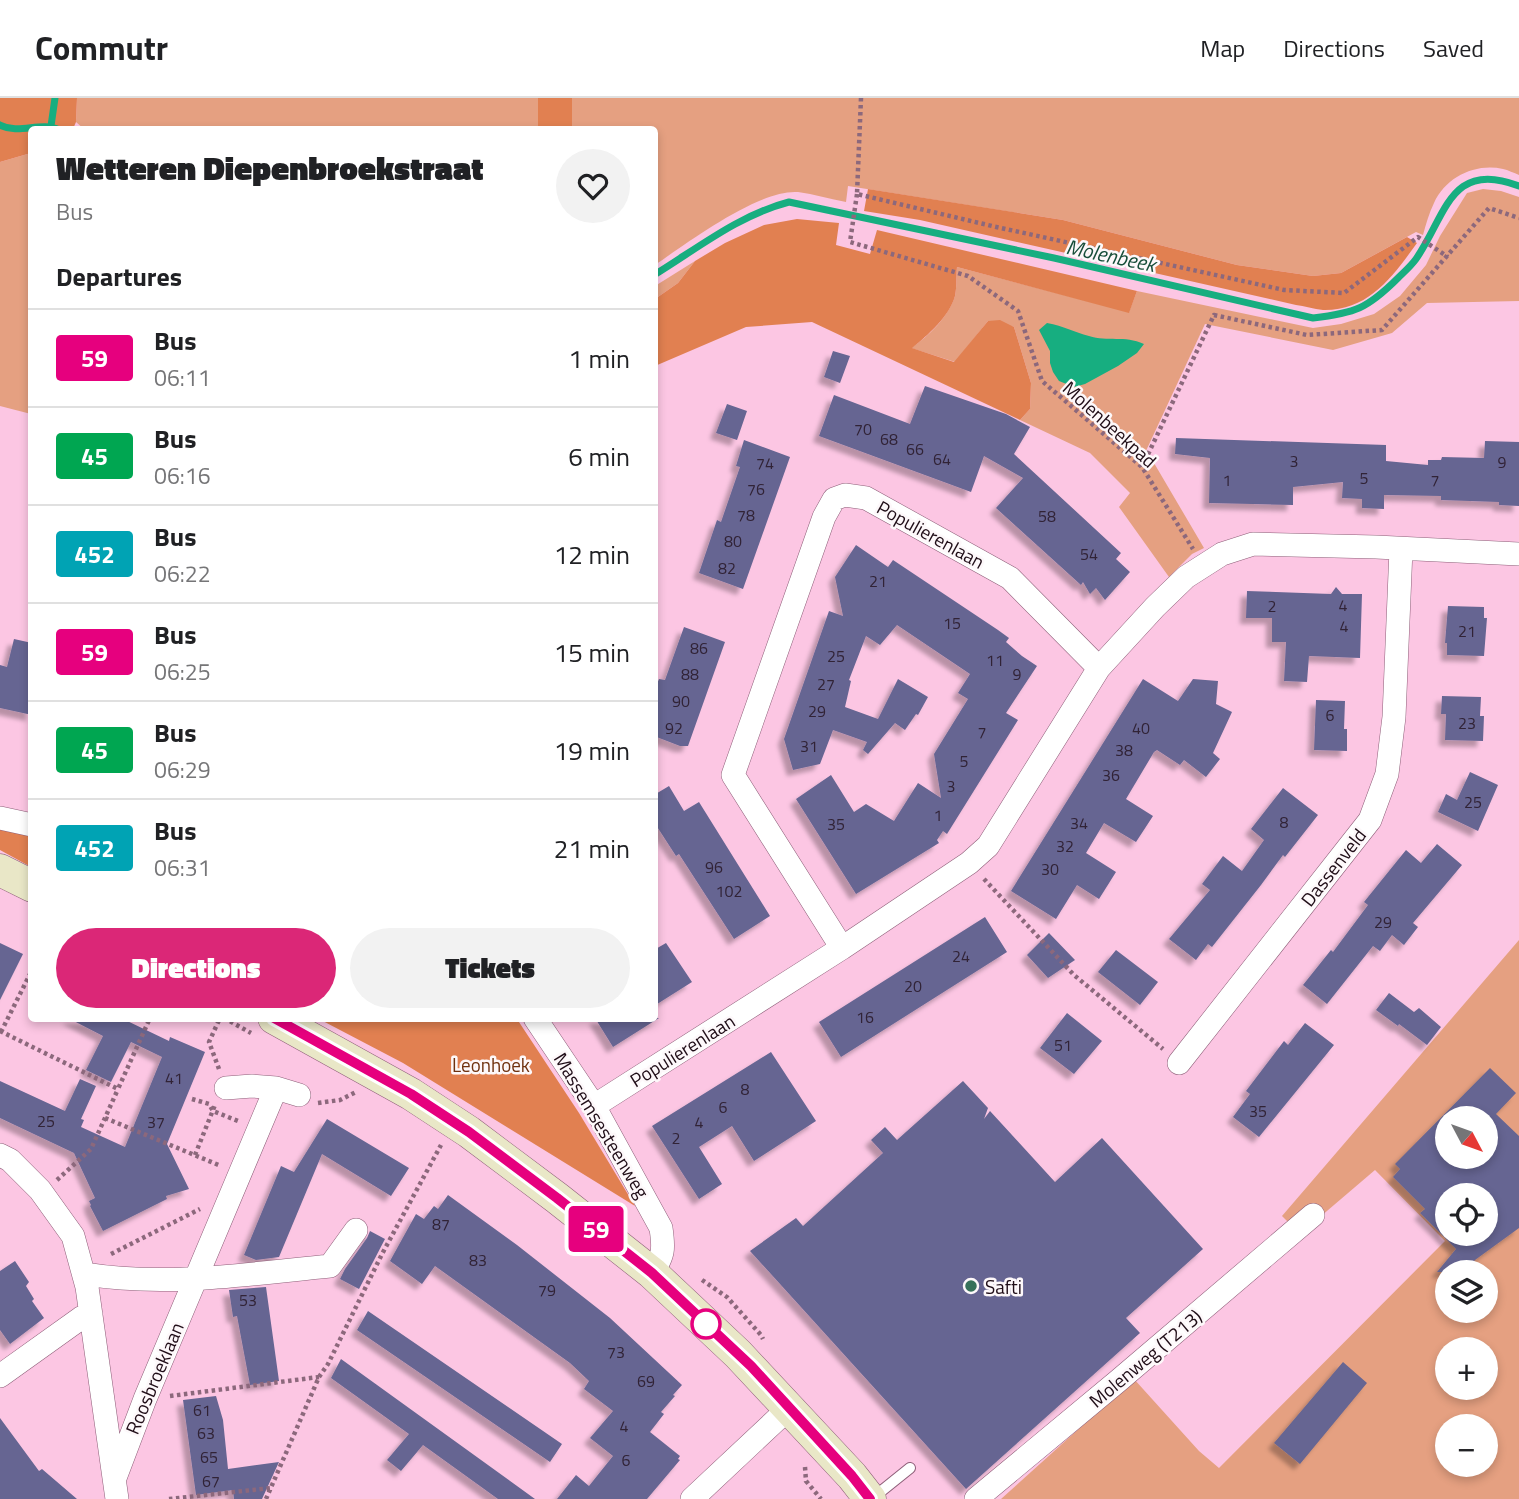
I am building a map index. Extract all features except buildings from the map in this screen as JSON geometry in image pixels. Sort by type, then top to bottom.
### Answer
[{"type":"main road","points":[[0,870],[28,884]]},
{"type":"main road","points":[[266,1028],[411,1094],[454,1122],[557,1198],[652,1273],[738,1354],[871,1499]]},
{"type":"street","name":"Populierenlaan","points":[[594,1107],[842,948],[969,863],[988,846],[1099,668],[1010,578],[866,499],[845,495],[834,499],[824,517],[733,775],[842,948]]},
{"type":"street","points":[[1099,668],[1186,577],[1222,554],[1253,544],[1519,554]]},
{"type":"street","name":"Dassenveld","points":[[1180,1063],[1370,820],[1387,774],[1394,717],[1401,549]]},
{"type":"street","points":[[0,818],[28,823]]},
{"type":"street","name":"Massemsesteenweg","points":[[538,1022],[594,1107],[661,1228],[664,1249],[652,1273]]},
{"type":"street","points":[[226,1088],[276,1088],[299,1095]]},
{"type":"street","name":"Roosbroeklaan","points":[[116,1488],[145,1399],[276,1088]]},
{"type":"street","name":"Roosbroeklaan","points":[[0,1155],[9,1160],[43,1193],[73,1236],[84,1271],[92,1314],[116,1488]]},
{"type":"street","name":"Molenweg (T213)","points":[[976,1499],[1312,1215]]},
{"type":"street","points":[[84,1271],[110,1278],[195,1279],[330,1266],[356,1230]]},
{"type":"street","points":[[0,1376],[81,1318],[92,1314]]},
{"type":"street","points":[[692,1499],[790,1408]]},
{"type":"lane","points":[[871,1499],[910,1468]]},
{"type":"path","points":[[861,98],[857,194],[1284,290],[1344,292],[1418,237],[1448,257]]},
{"type":"path","name":"Molenbeekpad","points":[[857,194],[850,242],[968,276],[1018,311],[1042,381],[1142,467],[1203,566]]},
{"type":"path","points":[[1142,467],[1214,315],[1307,335],[1382,330],[1489,208],[1519,218]]},
{"type":"path","points":[[969,863],[1074,975],[1180,1063]]},
{"type":"path","points":[[28,978],[1,1032],[118,1089]]},
{"type":"path","points":[[43,1193],[91,1149],[148,1022]]},
{"type":"path","points":[[195,1155],[220,1094],[226,1088],[209,1042],[220,1022]]},
{"type":"path","points":[[240,1022],[266,1028]]},
{"type":"path","points":[[299,1095],[308,1105],[340,1100],[359,1091],[348,1086]]},
{"type":"path","points":[[192,1099],[209,1104],[213,1111],[258,1129]]},
{"type":"path","points":[[84,1271],[236,1183],[195,1155],[105,1118]]},
{"type":"path","points":[[266,1499],[319,1377],[454,1122]]},
{"type":"path","points":[[145,1399],[319,1377]]},
{"type":"path","points":[[806,1459],[806,1481],[821,1499]]},
{"type":"path","points":[[169,1499],[271,1488]]},
{"type":"shaded area","points":[[77,98],[538,98],[538,126],[80,126],[76,122]]},
{"type":"shaded area","points":[[572,98],[1519,98],[1519,175],[1505,169],[1492,168],[1462,174],[1439,194],[1423,235],[1416,232],[1341,273],[1313,276],[1237,265],[1063,220],[848,186],[846,202],[798,192],[782,193],[764,199],[704,231],[658,263],[658,126],[572,126]]},
{"type":"shaded area","points":[[28,154],[28,413],[0,406],[0,162]]},
{"type":"shaded area","points":[[1483,189],[1519,197],[1519,301],[1427,303],[1392,333],[1333,350],[1205,324],[1145,453],[1154,463],[1204,548],[1192,554],[1169,577],[1119,507],[1130,493],[1090,453],[1020,420],[1030,409],[1031,383],[1014,327],[988,321],[955,362],[911,348],[931,332],[952,304],[957,267],[1129,312],[1137,291],[1313,328],[1341,324],[1374,314],[1400,296],[1426,265],[1440,236],[1467,193]]},
{"type":"shaded area","points":[[695,261],[678,283],[658,297],[658,284]]},
{"type":"shaded area","points":[[1047,323],[1096,338],[1130,340],[1144,344],[1137,353],[1118,366],[1074,387],[1059,381],[1053,372],[1050,351],[1039,330]]},
{"type":"shaded area","points":[[1519,940],[1519,1499],[1001,1499],[1134,1379],[1199,1451],[1219,1468],[1440,1246],[1498,1246],[1498,1183],[1435,1183],[1435,1231],[1375,1170],[1300,1234],[1282,1216]]},
{"type":"green space","points":[[0,98],[77,98],[74,126],[28,126],[28,154],[0,162]]},
{"type":"green space","points":[[538,98],[572,98],[572,126],[538,126]]},
{"type":"green space","points":[[868,189],[1063,220],[1237,265],[1313,276],[1341,273],[1407,237],[1417,243],[1389,279],[1367,298],[1354,305],[1323,310],[920,220],[864,211]]},
{"type":"green space","points":[[797,219],[839,223],[836,245],[870,254],[877,230],[1137,291],[1129,313],[957,267],[952,304],[943,318],[912,348],[954,362],[988,321],[1000,320],[1014,327],[1031,383],[1030,409],[1020,420],[812,322],[746,327],[658,365],[658,297],[678,283],[695,261],[764,225]]},
{"type":"green space","points":[[0,829],[28,835],[28,865],[0,850]]},
{"type":"green space","name":"Leonhoek","points":[[325,1022],[519,1022],[579,1113],[635,1206],[403,1063]]},
{"type":"waterway","points":[[51,126],[55,98]]},
{"type":"waterway","name":"Molenbeek","points":[[0,125],[15,129],[28,128]]},
{"type":"waterway","name":"Molenbeek","points":[[658,272],[736,224],[789,202],[1054,258],[1313,318],[1360,308],[1378,297],[1416,259],[1453,196],[1464,186],[1478,180],[1496,180],[1519,186]]},
{"type":"bus line","name":"59","points":[[281,1022],[411,1094],[469,1132],[652,1273],[751,1366],[870,1499]]},
{"type":"place","name":"Safti","points":[[971,1286]]}]
